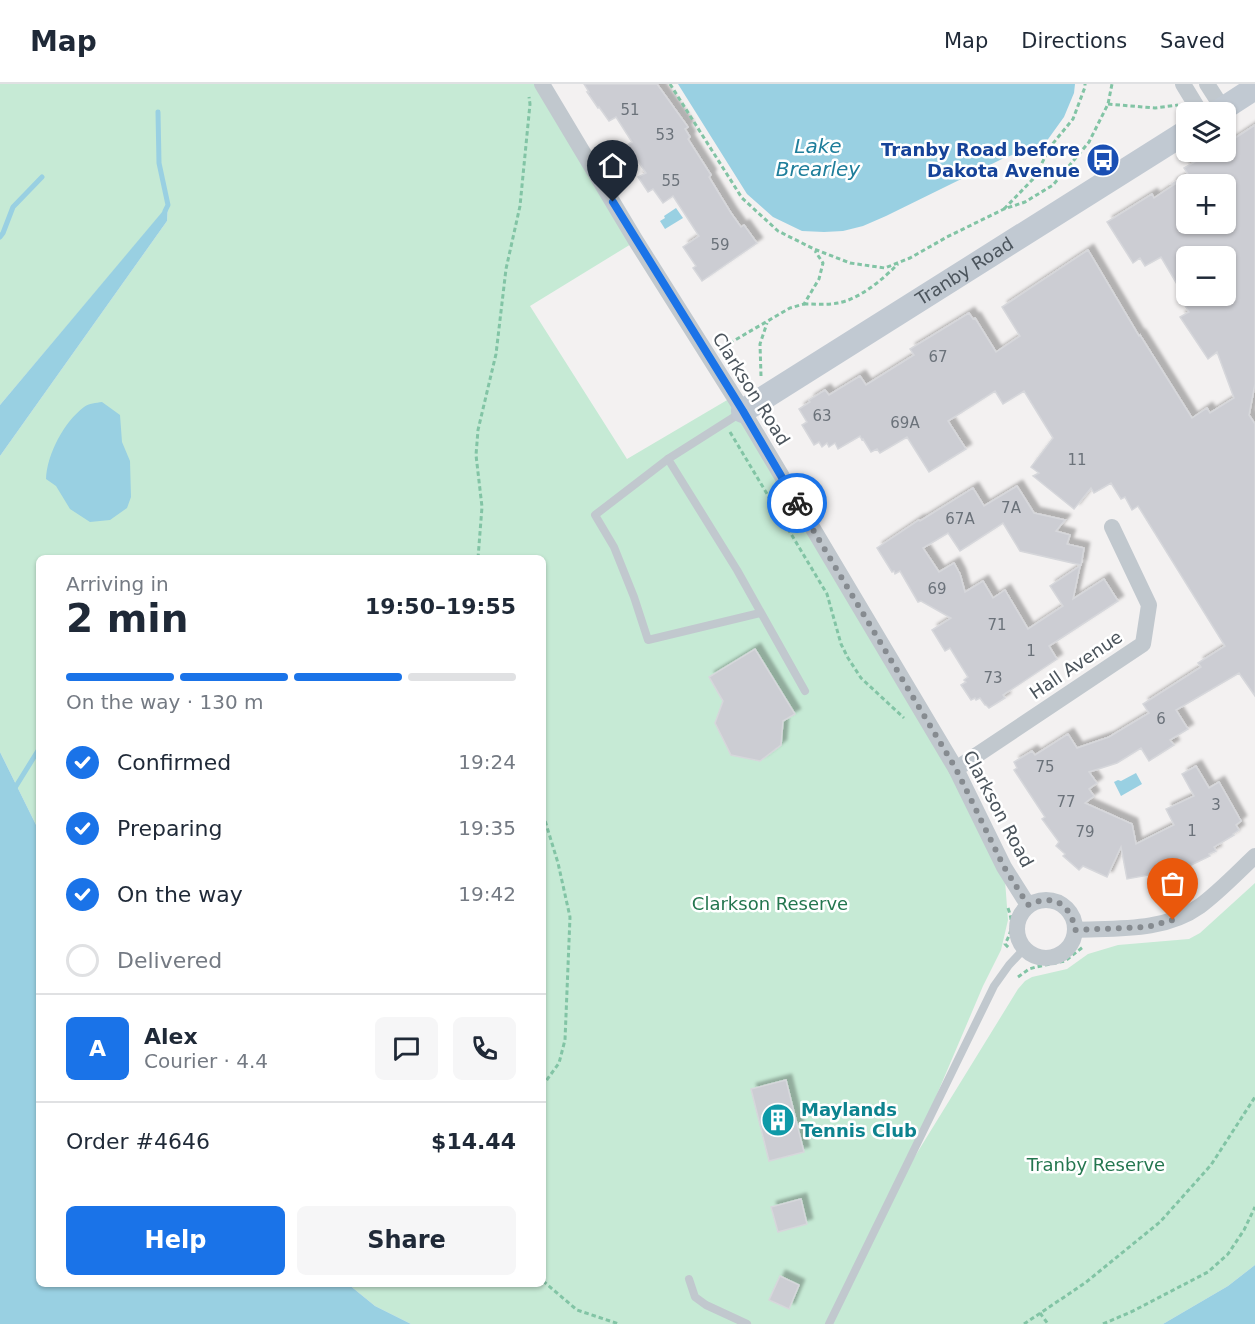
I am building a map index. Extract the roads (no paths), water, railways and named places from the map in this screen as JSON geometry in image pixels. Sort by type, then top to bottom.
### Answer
[{"type":"street","name":"Clarkson Road","points":[[542,84],[708,356],[734,417],[956,769],[1004,867],[1028,905]]},
{"type":"street","points":[[1183,84],[1202,102]]},
{"type":"street","points":[[1208,84],[1209,102]]},
{"type":"street","points":[[1224,102],[1255,88]]},
{"type":"street","name":"Tranby Road","points":[[734,417],[1176,138]]},
{"type":"street","name":"Hall Avenue","points":[[956,769],[1143,644],[1149,605],[1112,527]]},
{"type":"street","points":[[1075,930],[1147,927],[1173,920],[1199,906],[1255,856]]},
{"type":"street","points":[[1038,900],[1049,900],[1060,903],[1068,910],[1074,920],[1075,930],[1072,942],[1065,951],[1055,957],[1044,959],[1020,952],[1016,931],[1017,921],[1028,905],[1038,900]]},
{"type":"lane","points":[[734,417],[668,459],[594,515],[614,547],[648,640],[760,613]]},
{"type":"lane","points":[[668,459],[737,570],[805,691]]},
{"type":"lane","points":[[829,1324],[994,986],[1020,952]]},
{"type":"lane","points":[[690,1279],[695,1296],[706,1305],[747,1324]]},
{"type":"water","name":"Lake Brearley","points":[[678,84],[1075,84],[1074,93],[1064,117],[1046,142],[1002,159],[863,226],[843,231],[824,232],[802,231],[773,217],[747,194]]},
{"type":"water","points":[[168,205],[167,221],[0,456],[0,405]]},
{"type":"water","points":[[676,208],[683,218],[665,229],[660,221]]},
{"type":"water","points":[[102,402],[120,415],[122,442],[130,461],[131,497],[127,508],[110,520],[90,522],[70,509],[56,486],[46,479],[47,469],[53,449],[70,421],[86,406]]},
{"type":"water","points":[[0,752],[36,825],[36,1287],[352,1287],[375,1306],[411,1324],[0,1324]]},
{"type":"water","points":[[1136,773],[1142,784],[1121,796],[1114,782]]},
{"type":"water","points":[[1255,1265],[1255,1324],[1163,1324],[1228,1286]]},
{"type":"waterway","points":[[158,112],[159,163],[168,205],[165,211]]},
{"type":"waterway","points":[[0,237],[13,207],[42,177]]},
{"type":"waterway","points":[[13,791],[36,754]]},
{"type":"place","name":"Tranby Road before Dakota Avenue","points":[[1103,160]]},
{"type":"place","name":"Maylands Tennis Club","points":[[778,1120]]},
{"type":"park label","name":"Clarkson Reserve","points":[[770,904]]},
{"type":"park label","name":"Tranby Reserve","points":[[1096,1165]]}]
